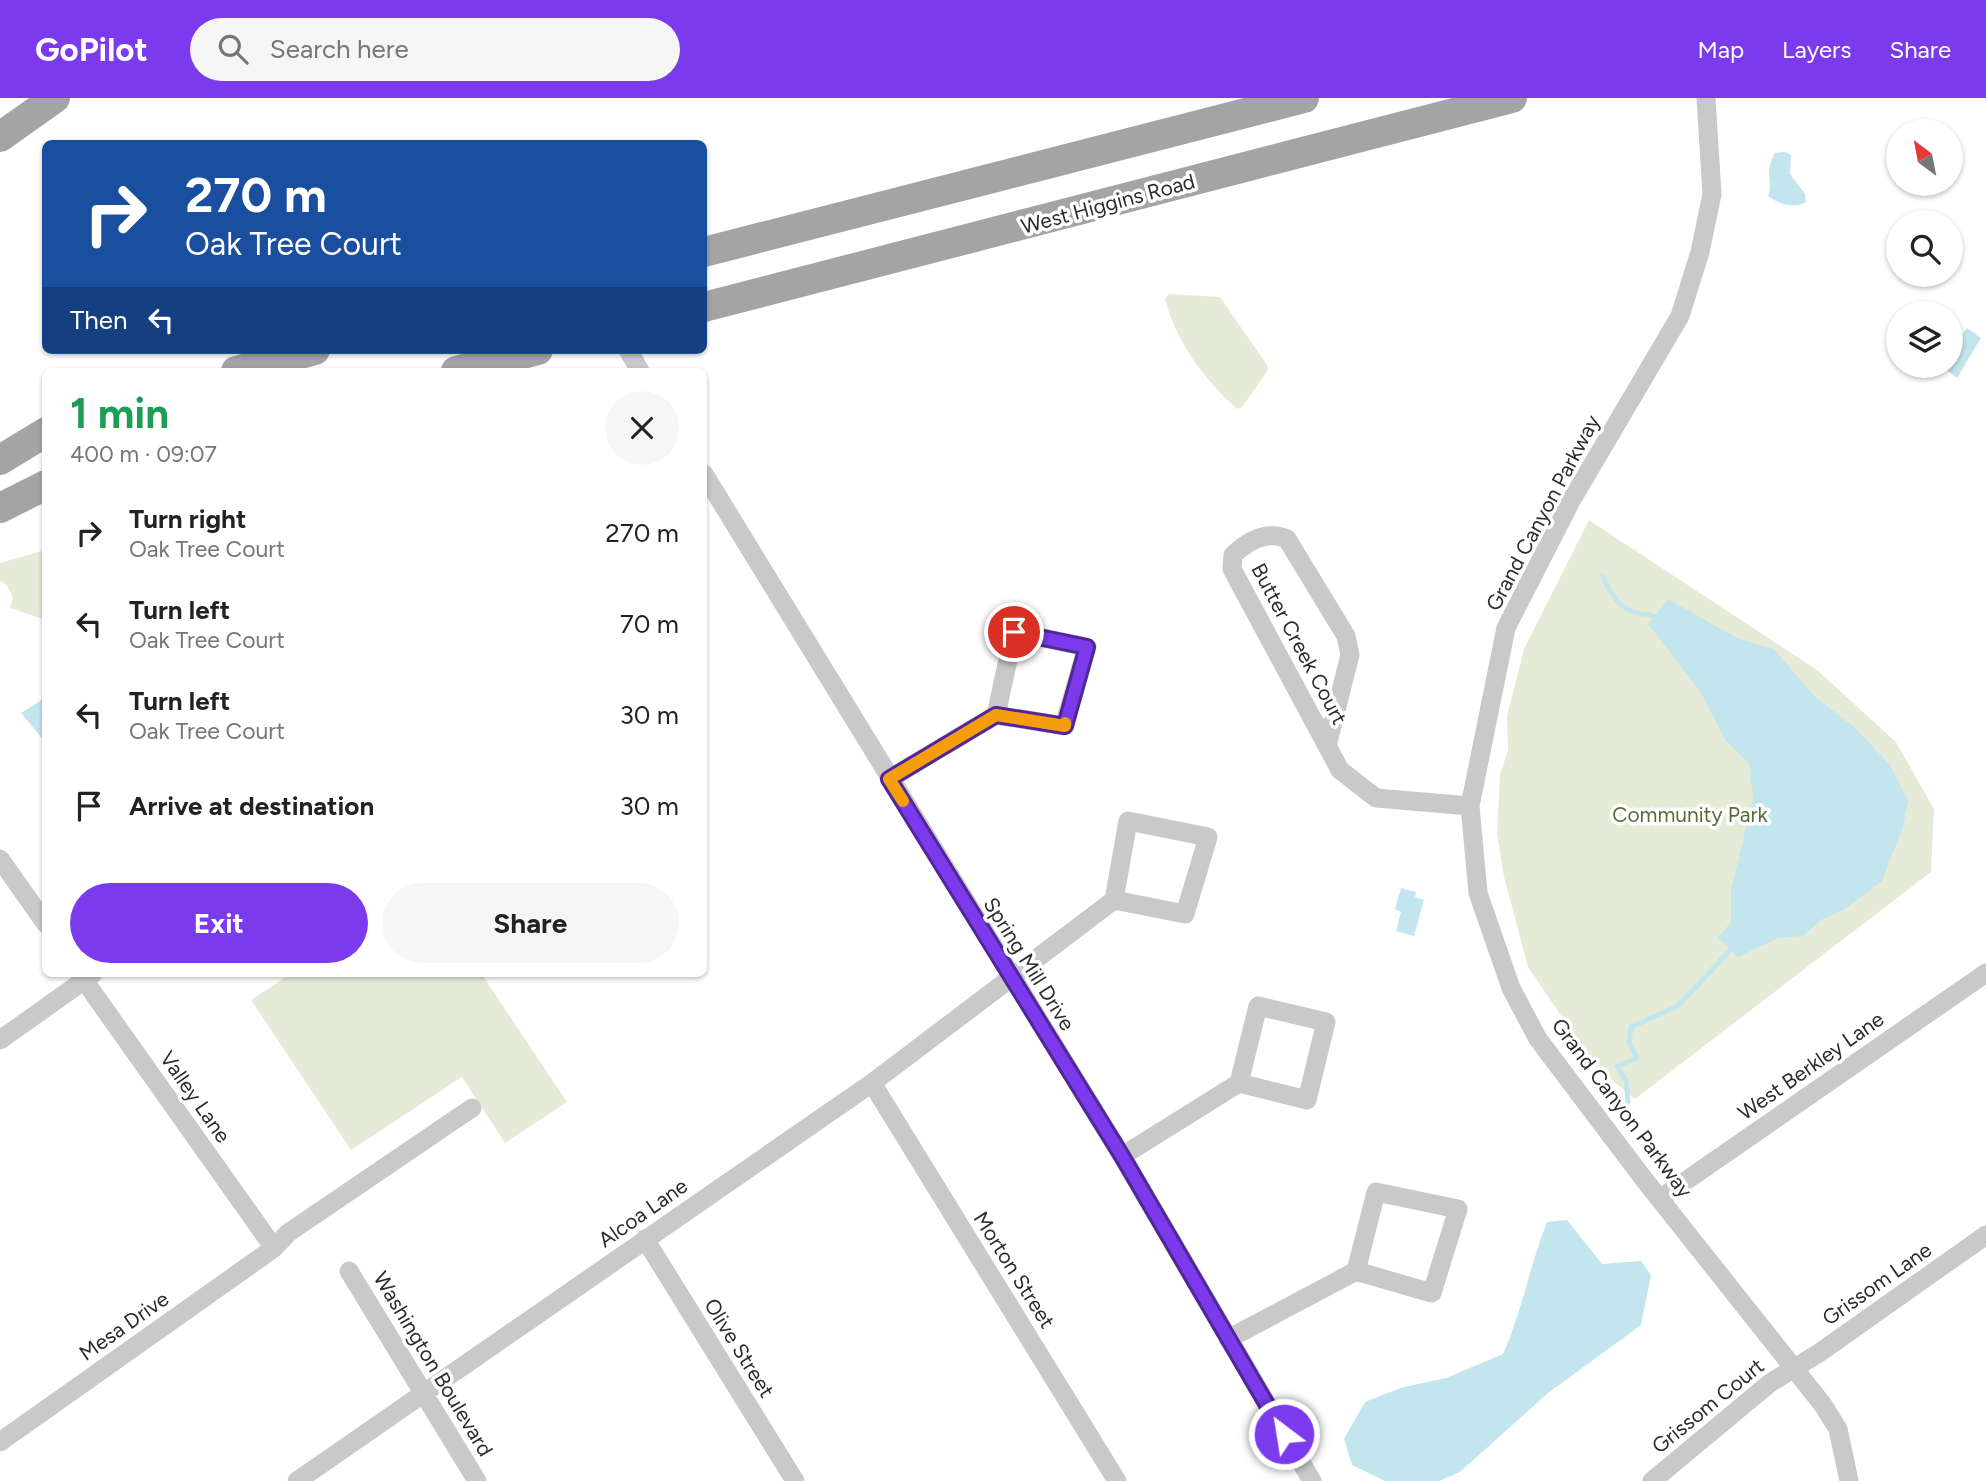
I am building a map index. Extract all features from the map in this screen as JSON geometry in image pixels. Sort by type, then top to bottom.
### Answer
[{"type":"main road","points":[[0,136],[55,98]]},
{"type":"main road","points":[[707,251],[1304,98]]},
{"type":"main road","name":"West Higgins Road","points":[[707,306],[1512,98]]},
{"type":"main road","points":[[247,368],[300,354]]},
{"type":"main road","points":[[468,368],[522,354]]},
{"type":"main road","points":[[0,460],[42,434]]},
{"type":"main road","points":[[0,508],[42,487]]},
{"type":"street","name":"Grand Canyon Parkway","points":[[1706,98],[1712,194],[1700,252],[1680,316],[1571,501],[1506,628],[1470,806],[1479,892],[1511,988],[1538,1039],[1570,1084],[1839,1429],[1849,1481]]},
{"type":"street","name":"Spring Mill Drive","points":[[707,479],[1011,980],[1122,1156],[1312,1481]]},
{"type":"street","name":"Butter Creek Court","points":[[1327,746],[1349,655],[1346,636],[1287,539],[1278,535],[1256,538],[1234,555],[1232,569],[1327,746],[1340,769],[1376,798],[1470,806]]},
{"type":"street","points":[[889,779],[996,715],[1065,726],[1087,647],[1014,632],[996,715]]},
{"type":"street","points":[[1128,821],[1208,838],[1185,914],[1114,900],[1128,821]]},
{"type":"street","points":[[0,859],[42,918]]},
{"type":"street","name":"Alcoa Lane","points":[[297,1481],[872,1083],[1114,900]]},
{"type":"street","name":"West Berkley Lane","points":[[1661,1198],[1986,973]]},
{"type":"street","points":[[0,1040],[83,977]]},
{"type":"street","name":"Valley Lane","points":[[87,977],[274,1248]]},
{"type":"street","points":[[1122,1156],[1239,1083],[1258,1006],[1326,1022],[1307,1100],[1239,1083]]},
{"type":"street","name":"Morton Street","points":[[872,1083],[1117,1481]]},
{"type":"street","name":"Mesa Drive","points":[[0,1442],[274,1248],[288,1233],[471,1108]]},
{"type":"street","points":[[1228,1339],[1356,1270],[1432,1293],[1458,1209],[1376,1192],[1356,1270]]},
{"type":"street","name":"Grissom Lane","points":[[1794,1368],[1986,1235]]},
{"type":"street","name":"Olive Street","points":[[645,1239],[795,1481]]},
{"type":"street","name":"Washington Boulevard","points":[[349,1270],[477,1481]]},
{"type":"street","name":"Grissom Court","points":[[1651,1481],[1770,1382],[1794,1368]]},
{"type":"green space","points":[[1169,294],[1220,297],[1267,365],[1268,370],[1242,407],[1237,409],[1193,359],[1170,315],[1165,299]]},
{"type":"green space","name":"Community Park","points":[[1589,520],[1817,670],[1896,742],[1934,809],[1931,872],[1635,1099],[1596,1067],[1528,967],[1504,877],[1497,834],[1500,774],[1508,751],[1507,716],[1524,649]]},
{"type":"green space","points":[[42,551],[42,619],[10,608],[13,598],[7,585],[0,581],[0,563]]},
{"type":"green space","points":[[286,977],[484,977],[567,1102],[505,1143],[462,1077],[351,1150],[251,1000]]},
{"type":"water","points":[[1785,152],[1791,155],[1790,174],[1805,194],[1806,202],[1802,204],[1787,205],[1768,196],[1772,160],[1775,153]]},
{"type":"water","points":[[1967,328],[1981,338],[1963,368],[1963,333]]},
{"type":"water","points":[[1668,599],[1737,638],[1774,649],[1814,696],[1853,726],[1890,765],[1908,801],[1903,827],[1882,881],[1845,909],[1821,920],[1803,936],[1778,938],[1738,957],[1718,938],[1731,922],[1731,890],[1753,799],[1749,763],[1725,740],[1700,691],[1648,624]]},
{"type":"water","points":[[42,700],[42,738],[21,713]]},
{"type":"water","points":[[1401,888],[1416,892],[1415,897],[1424,900],[1414,936],[1396,931],[1401,912],[1395,909]]},
{"type":"water","points":[[1567,1220],[1602,1264],[1641,1261],[1651,1275],[1641,1325],[1548,1393],[1460,1472],[1439,1481],[1385,1481],[1352,1465],[1344,1439],[1365,1402],[1400,1388],[1446,1378],[1503,1354],[1547,1222]]},
{"type":"waterway","points":[[1602,575],[1610,592],[1620,604],[1633,612],[1652,615],[1658,620]]},
{"type":"waterway","points":[[1628,1102],[1626,1080],[1617,1066],[1637,1058],[1629,1043],[1631,1027],[1678,1006],[1733,947]]},
{"type":"slow traffic","points":[[903,801],[889,779],[996,715],[1065,726],[1065,723]]},
{"type":"route","points":[[1014,632],[1087,647],[1065,726],[996,715],[889,779],[1122,1156],[1284,1434]]}]
